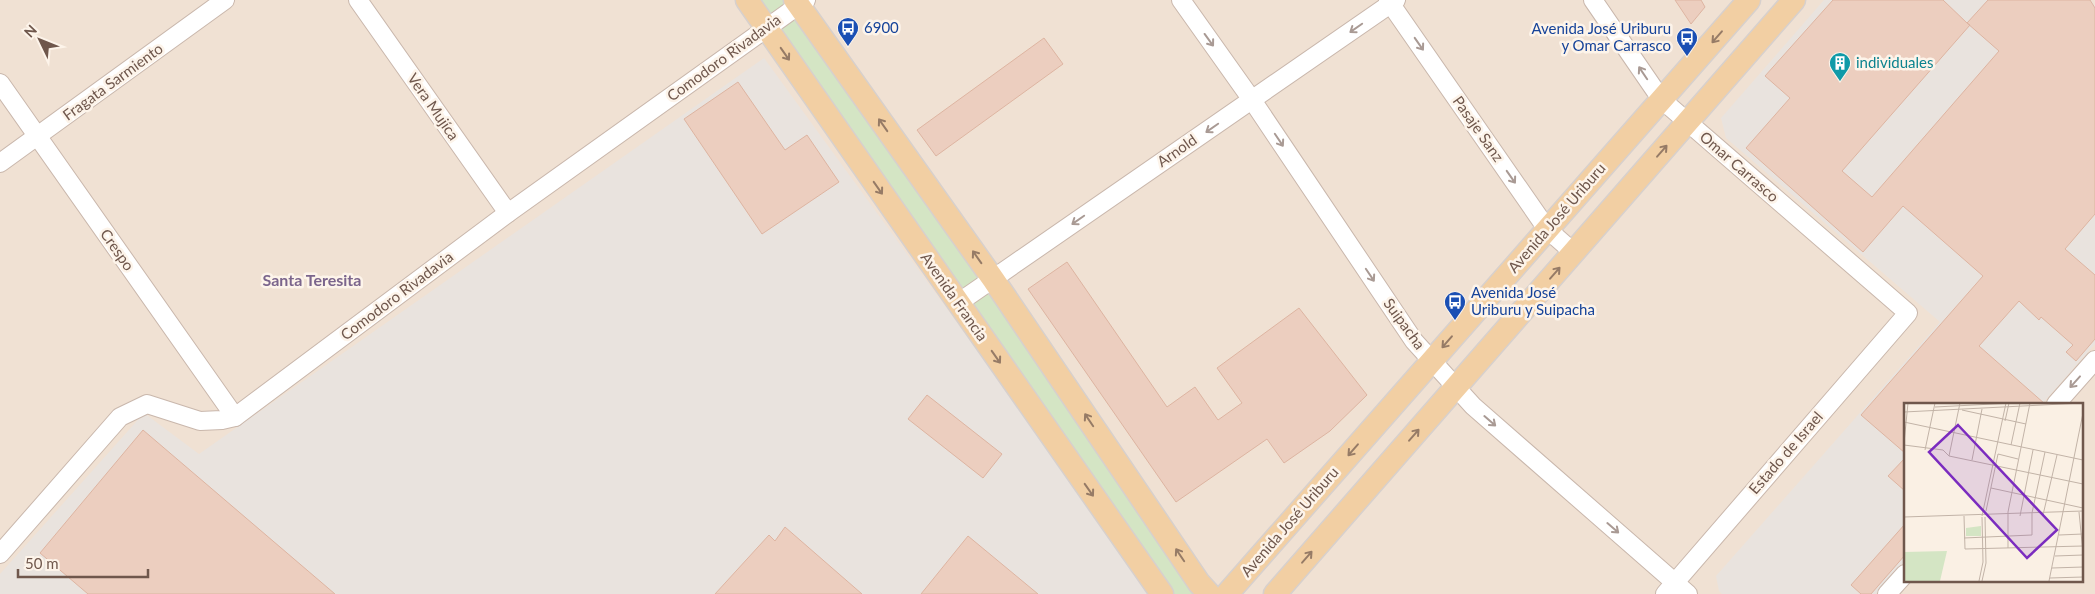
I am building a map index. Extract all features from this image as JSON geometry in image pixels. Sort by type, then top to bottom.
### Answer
[{"type":"main road","name":"Avenida Francia","points":[[747,0],[1162,594]]},
{"type":"main road","name":"Avenida José Uriburu","points":[[1226,594],[1749,0]]},
{"type":"main road","points":[[1275,594],[1794,0]]},
{"type":"main road","points":[[800,2],[1209,594]]},
{"type":"street","name":"Fragata Sarmiento","points":[[0,163],[226,0]]},
{"type":"street","name":"Vera Mujíca","points":[[358,0],[508,213]]},
{"type":"street","name":"Suipacha","points":[[1181,0],[1252,100],[1414,341],[1474,406],[1670,588],[1688,594]]},
{"type":"street","name":"Omar Carrasco","points":[[1594,0],[1662,99],[1908,313]]},
{"type":"street","name":"Arnold","points":[[958,302],[1252,100],[1392,1]]},
{"type":"street","name":"Pasaje Sanz","points":[[1392,1],[1547,229],[1573,252]]},
{"type":"street","name":"Comodoro Rivadavia","points":[[0,554],[120,417],[147,404],[200,421],[222,420],[235,417],[508,213],[800,2]]},
{"type":"street","name":"Crespo","points":[[0,83],[235,417]]},
{"type":"street","name":"Estado de Israel","points":[[1670,588],[1908,313]]},
{"type":"street","points":[[2057,403],[2095,360]]},
{"type":"street","points":[[1888,594],[1904,575]]},
{"type":"shaded area","points":[[0,0],[2095,0],[2095,594],[0,594]]},
{"type":"shaded area","points":[[1824,0],[2091,0],[2095,6],[2095,344],[2043,403],[1904,403],[1904,562],[1876,594],[1722,594],[1719,591],[1716,576],[1940,322],[1726,138],[1721,118]]},
{"type":"shaded area","points":[[764,58],[1155,594],[0,594],[0,574],[144,413],[199,454]]},
{"type":"green space","points":[[747,0],[795,0],[1209,594],[1162,594]]},
{"type":"building","points":[[1675,0],[1701,0],[1705,7],[1691,24]]},
{"type":"building","points":[[1833,0],[1943,0],[1967,23],[1988,0],[2090,0],[2095,8],[2095,214],[2065,249],[2095,275],[2095,339],[2076,361],[2066,352],[2073,345],[2041,317],[2039,320],[2019,301],[1979,346],[2044,403],[1904,403],[1904,452],[1861,415],[1983,276],[1903,206],[1863,252],[1746,148],[1790,98],[1765,76]],"holes":[[[1970,25],[1999,51],[1872,197],[1842,171]]]},
{"type":"building","points":[[1044,38],[1063,64],[936,156],[917,130]]},
{"type":"building","points":[[738,82],[785,150],[807,135],[839,182],[762,234],[684,119]]},
{"type":"building","points":[[1067,262],[1167,407],[1195,387],[1218,420],[1242,403],[1217,368],[1299,308],[1367,395],[1330,431],[1284,463],[1267,439],[1176,502],[1028,289]]},
{"type":"building","points":[[927,395],[1002,454],[983,478],[908,419]]},
{"type":"building","points":[[143,430],[335,594],[88,594],[40,553]]},
{"type":"building","points":[[1904,459],[1904,490],[1888,476]]},
{"type":"building","points":[[1904,525],[1904,556],[1871,594],[1861,594],[1851,585]]},
{"type":"building","points":[[785,527],[862,594],[715,594],[769,535],[775,541]]},
{"type":"building","points":[[968,536],[1038,594],[921,594]]},
{"type":"place","name":"6900","points":[[848,47]]},
{"type":"place","name":"Avenida José Uriburu y Omar Carrasco","points":[[1687,57]]},
{"type":"place","name":"individuales","points":[[1840,82]]},
{"type":"place","name":"Avenida José Uriburu y Suipacha","points":[[1455,321]]},
{"type":"district","name":"Santa Teresita","points":[[312,280]]}]
